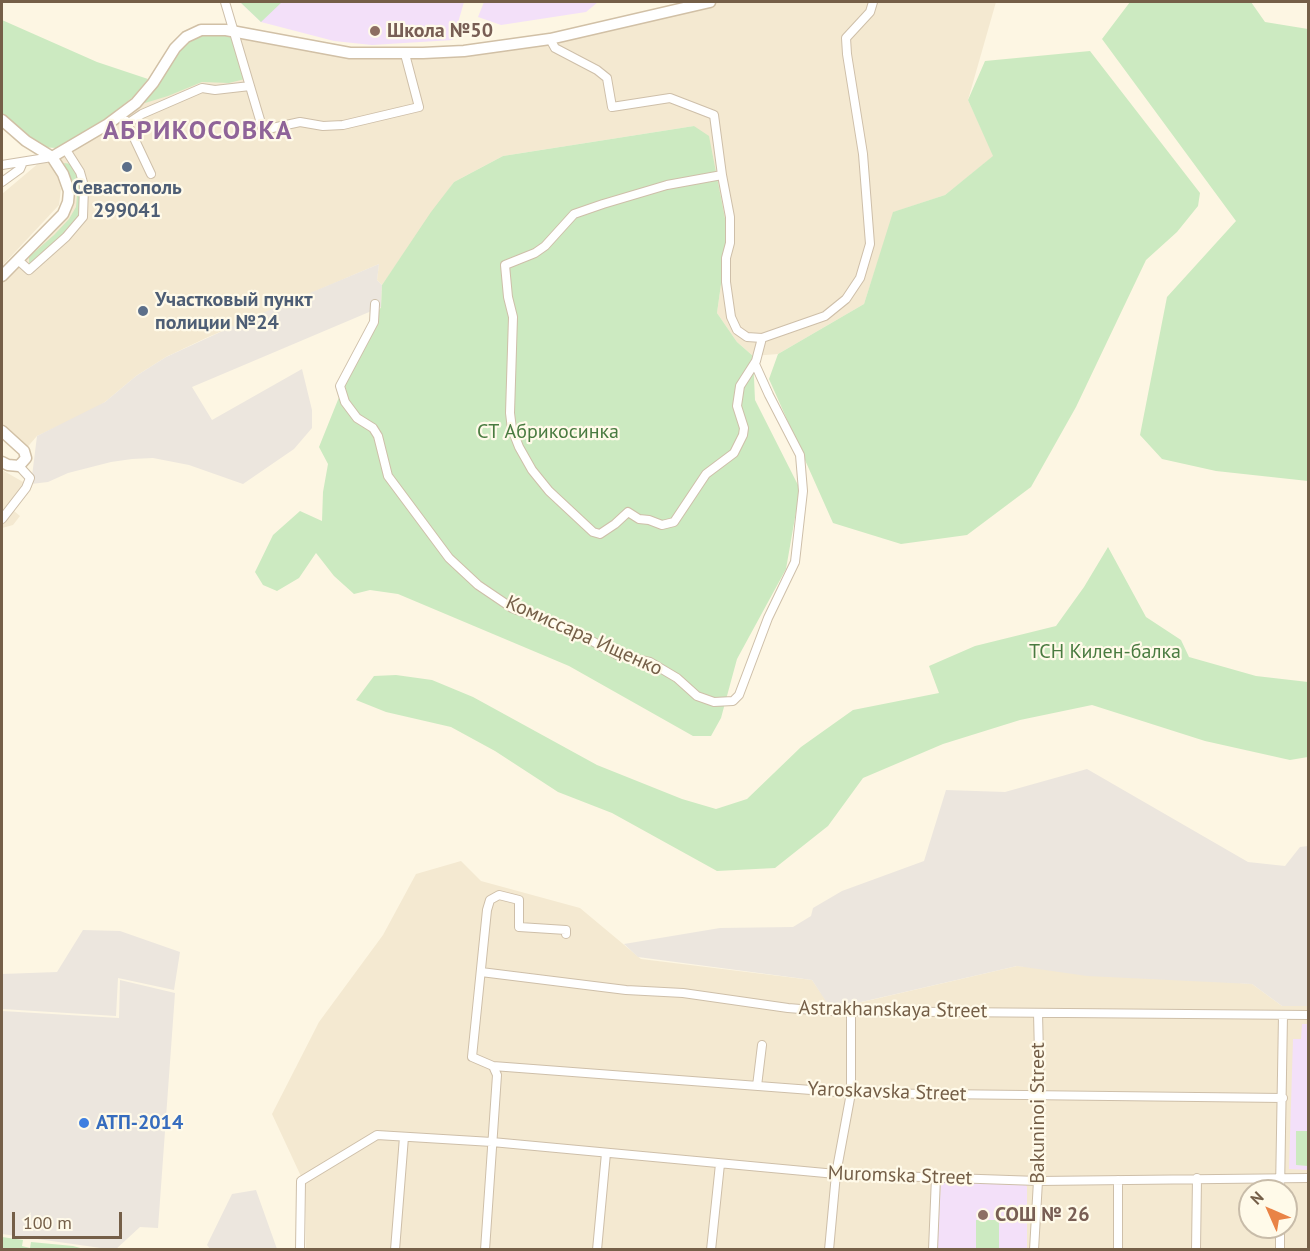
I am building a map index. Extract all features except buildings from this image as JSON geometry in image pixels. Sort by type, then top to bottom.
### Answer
[{"type":"main road","points":[[52,157],[125,119],[153,83],[175,48],[186,37],[201,30],[233,31],[350,53],[405,54],[464,51],[550,39],[710,2]]},
{"type":"main road","points":[[2,120],[27,141],[52,157],[63,174],[69,191],[69,202],[59,219],[2,276]]},
{"type":"main road","points":[[2,431],[24,451],[22,462],[8,465],[2,462]]},
{"type":"street","points":[[225,2],[263,130],[300,122],[323,126],[343,125],[419,107],[405,54]]},
{"type":"street","points":[[550,39],[555,48],[597,70],[607,78],[612,107],[670,98],[714,115],[730,217],[730,243],[726,258],[730,317],[737,330],[747,337],[762,338],[825,316],[846,299],[860,278],[870,244],[863,154],[846,38],[870,12],[873,2]]},
{"type":"street","points":[[151,174],[125,119],[202,88],[215,90],[249,86]]},
{"type":"street","points":[[18,260],[29,270],[66,237],[83,217],[84,186],[80,172],[66,150]]},
{"type":"street","points":[[2,165],[52,157]]},
{"type":"street","points":[[2,182],[20,169],[23,162]]},
{"type":"street","points":[[722,175],[667,185],[574,214],[545,246],[535,253],[505,265],[508,297],[513,317],[510,413],[512,429],[519,447],[543,484],[593,532],[600,534],[628,512],[639,519],[650,519],[662,525],[674,522],[706,474],[734,453],[743,435],[744,428],[737,406],[740,386],[755,364],[760,353],[762,338]]},
{"type":"street","name":"Комиссара Ищенко","points":[[375,304],[374,322],[340,386],[345,402],[357,418],[373,428],[378,436],[388,476],[449,558],[478,585],[512,608],[576,632],[617,655],[650,662],[677,678],[697,696],[714,702],[733,701],[739,695],[768,618],[795,562],[802,491],[800,454],[755,364]]},
{"type":"street","points":[[2,519],[26,488],[30,478],[22,462]]},
{"type":"street","points":[[485,1250],[497,1075],[493,1066],[472,1057],[487,910],[490,900],[499,895],[519,900],[519,927],[567,930],[566,934]]},
{"type":"street","name":"Astrakhanskaya Street","points":[[481,972],[626,990],[683,993],[788,1008],[1308,1015]]},
{"type":"street","points":[[829,1250],[836,1174],[851,1093],[851,1010]]},
{"type":"street","name":"Bakuninoi Street","points":[[1034,1250],[1040,1096],[1038,1013]]},
{"type":"street","points":[[1280,1177],[1283,1015]]},
{"type":"street","points":[[757,1086],[762,1045]]},
{"type":"street","name":"Yaroskavska Street","points":[[493,1066],[851,1093],[1283,1098]]},
{"type":"street","name":"Muromska Street","points":[[300,1250],[301,1181],[377,1136],[492,1142],[836,1174],[1038,1181],[1308,1178]]},
{"type":"street","points":[[395,1250],[404,1137]]},
{"type":"street","points":[[597,1250],[606,1152]]},
{"type":"street","points":[[711,1250],[720,1164]]},
{"type":"street","points":[[933,1250],[936,1178]]},
{"type":"street","points":[[1196,1250],[1197,1178]]},
{"type":"street","points":[[1118,1180],[1118,1250]]},
{"type":"shaded area","name":"Школа №50","points":[[240,2],[464,2],[453,40],[372,45],[334,41],[261,22]]},
{"type":"shaded area","points":[[484,2],[598,2],[586,12],[501,25],[478,17]]},
{"type":"shaded area","points":[[716,2],[996,2],[968,100],[994,156],[945,195],[894,212],[864,304],[778,354],[753,356],[737,342],[717,313],[728,234],[694,126],[503,156],[454,182],[382,285],[377,280],[379,264],[206,338],[166,357],[136,376],[91,411],[37,436],[24,451],[2,431],[2,276],[68,202],[52,157],[108,124],[201,29],[353,49],[467,56]]},
{"type":"shaded area","points":[[40,162],[49,163],[56,173],[61,189],[59,205],[2,266],[2,194]]},
{"type":"shaded area","points":[[379,264],[377,280],[382,285],[381,307],[192,387],[212,420],[302,369],[312,410],[312,428],[294,449],[243,484],[189,465],[153,458],[111,462],[68,473],[48,482],[31,484],[37,436],[105,402],[136,376],[166,357],[253,317]]},
{"type":"shaded area","points":[[2,470],[32,487],[14,511],[20,516],[13,525],[2,528]]},
{"type":"shaded area","points":[[1087,769],[1248,862],[1285,866],[1300,847],[1308,846],[1308,1006],[1282,1006],[1252,984],[1087,976],[1017,966],[831,1009],[812,980],[638,957],[624,944],[720,928],[793,927],[811,916],[813,908],[842,891],[924,861],[946,790],[1005,792]]},
{"type":"shaded area","points":[[461,861],[481,881],[580,908],[641,959],[812,980],[832,1009],[1017,966],[1252,984],[1282,1006],[1308,1006],[1308,1249],[306,1249],[306,1187],[272,1114],[319,1022],[383,935],[416,874]]},
{"type":"shaded area","points":[[83,930],[120,931],[180,952],[174,990],[118,978],[116,1016],[2,1009],[2,974],[57,972]]},
{"type":"shaded area","name":"АТП-2014","points":[[120,980],[175,993],[158,1228],[140,1227],[115,1250],[2,1234],[2,1011],[119,1018]]},
{"type":"shaded area","points":[[1302,1024],[1308,1024],[1308,1170],[1289,1169],[1293,1039],[1301,1039]]},
{"type":"shaded area","name":"СОШ № 26","points":[[941,1182],[1026,1185],[1027,1249],[937,1250]]},
{"type":"shaded area","points":[[256,1190],[277,1249],[210,1249],[207,1245],[232,1194]]},
{"type":"green space","points":[[240,2],[282,2],[261,22]]},
{"type":"green space","points":[[1130,2],[1251,2],[1265,22],[1308,29],[1308,481],[1216,471],[1162,459],[1140,435],[1167,297],[1236,221],[1102,39]]},
{"type":"green space","points":[[2,20],[97,62],[148,79],[133,97],[105,119],[56,148],[39,147],[2,115]]},
{"type":"green space","points":[[210,32],[223,33],[233,38],[245,79],[229,83],[202,82],[145,103],[143,100],[180,45]]},
{"type":"green space","points":[[1090,51],[1200,193],[1198,206],[1177,232],[1146,260],[1076,407],[1031,487],[967,535],[901,544],[833,523],[769,379],[778,354],[864,304],[893,212],[945,195],[993,156],[968,100],[985,61]]},
{"type":"green space","name":"СТ Абрикосинка","points":[[694,126],[709,136],[728,234],[717,313],[737,342],[753,356],[755,400],[800,489],[786,569],[737,659],[721,718],[711,736],[693,736],[569,666],[398,594],[370,590],[354,594],[334,576],[316,553],[299,578],[277,591],[263,585],[255,572],[273,535],[300,511],[322,521],[323,492],[328,464],[319,447],[360,345],[381,307],[382,285],[454,182],[503,156]]},
{"type":"green space","points":[[64,163],[72,164],[80,180],[83,197],[80,217],[31,265],[29,257],[54,235],[69,219],[76,207],[77,196]]},
{"type":"green space","name":"ТСН Килен-балка","points":[[1108,547],[1146,617],[1181,640],[1189,657],[1256,676],[1308,682],[1308,757],[1290,760],[1205,741],[1092,705],[1020,720],[943,744],[863,778],[828,826],[775,868],[717,871],[612,813],[558,792],[495,751],[451,727],[386,712],[356,700],[374,676],[396,675],[432,680],[473,697],[597,765],[682,799],[716,809],[747,799],[801,747],[853,710],[939,693],[929,666],[975,646],[1056,626],[1084,587]]},
{"type":"green space","points":[[1296,1131],[1308,1131],[1308,1166],[1296,1165]]},
{"type":"green space","points":[[976,1220],[999,1220],[999,1249],[976,1249]]},
{"type":"green space","points":[[2,1237],[23,1240],[22,1246],[30,1248],[31,1242],[84,1249],[2,1249]]},
{"type":"place","name":"Школа №50","points":[[375,31]]},
{"type":"place","name":"Севастополь 299041","points":[[127,167]]},
{"type":"place","name":"Участковый пункт полиции №24","points":[[143,311]]},
{"type":"place","name":"АТП-2014","points":[[84,1123]]},
{"type":"place","name":"СОШ № 26","points":[[983,1215]]},
{"type":"district","name":"АБРИКОСОВКА","points":[[198,132]]}]
